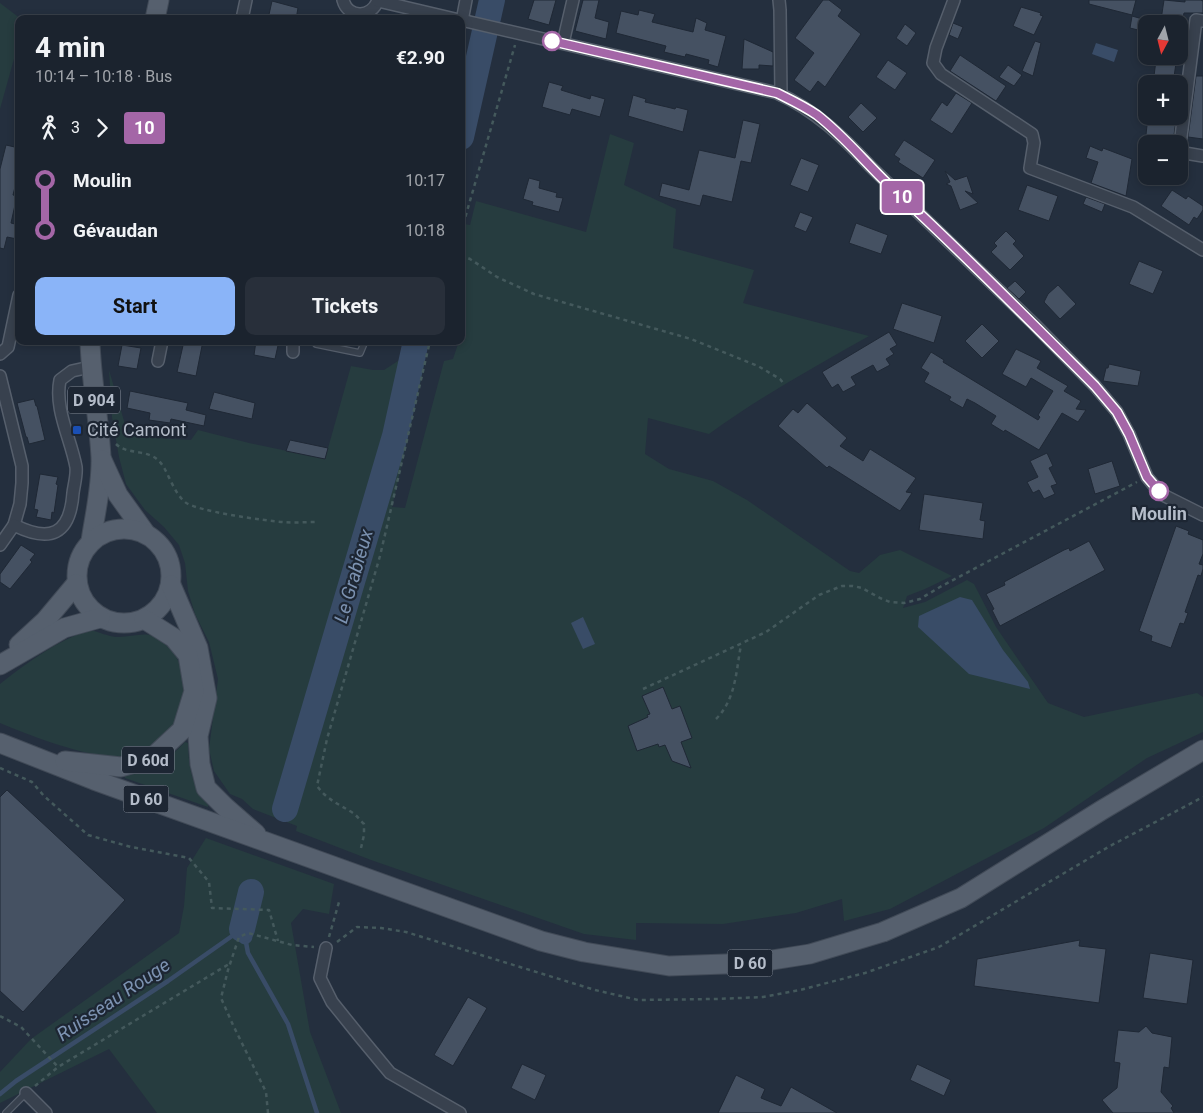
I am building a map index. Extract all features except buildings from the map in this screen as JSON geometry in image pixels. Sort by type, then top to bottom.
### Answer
[{"type":"main road","points":[[156,15],[159,0]]},
{"type":"main road","name":"D 904","points":[[90,345],[90,366],[101,458],[98,498],[91,541]]},
{"type":"main road","name":"D 904","points":[[101,458],[118,495],[146,534]]},
{"type":"main road","points":[[117,529],[132,530],[146,534],[158,543],[167,556],[171,570],[171,585],[166,599],[156,611],[144,619],[129,624],[114,623],[100,618],[89,609],[81,597],[76,584],[76,568],[82,554],[91,541],[103,533],[117,529]]},
{"type":"main road","points":[[0,664],[45,621],[76,584]]},
{"type":"main road","points":[[171,585],[198,648],[207,698],[198,736],[200,764],[206,788],[265,841]]},
{"type":"main road","points":[[0,664],[64,628],[100,618]]},
{"type":"main road","name":"D 60d","points":[[28,754],[82,764],[121,766],[152,758],[182,730],[194,691],[188,655],[174,638],[144,619]]},
{"type":"main road","name":"D 60","points":[[0,743],[94,780],[541,941],[584,952],[669,966],[753,963],[810,954],[883,932],[961,898],[1102,810],[1203,750]]},
{"type":"street","points":[[243,15],[246,0]]},
{"type":"street","points":[[343,0],[348,9],[361,15]]},
{"type":"street","points":[[463,15],[466,0]]},
{"type":"street","points":[[562,43],[573,0]]},
{"type":"street","points":[[779,0],[781,95]]},
{"type":"street","points":[[954,0],[936,48],[933,63],[941,74],[1032,134],[1034,143],[1030,168],[1133,207],[1203,250]]},
{"type":"street","points":[[365,15],[373,9],[378,1],[437,15]]},
{"type":"street","points":[[1203,21],[1196,20],[1179,152],[1203,156]]},
{"type":"street","points":[[465,22],[757,88],[796,101],[818,116],[846,140],[871,167],[1095,386],[1117,412],[1129,434],[1147,477],[1161,494],[1203,516]]},
{"type":"street","points":[[0,354],[8,347],[15,314]]},
{"type":"street","points":[[158,360],[161,345]]},
{"type":"street","points":[[14,525],[30,533],[42,534],[51,533],[66,523],[72,508],[76,468],[58,390],[60,380],[72,371],[90,366]]},
{"type":"street","points":[[0,376],[22,466],[20,504],[14,525],[0,545]]},
{"type":"street","points":[[326,948],[320,978],[332,1002],[390,1073],[460,1113]]},
{"type":"street","points":[[26,1092],[46,1113]]},
{"type":"lane","points":[[322,345],[360,352],[363,345]]},
{"type":"lane","points":[[6,1113],[26,1092]]},
{"type":"path","points":[[465,217],[514,33]]},
{"type":"path","points":[[465,257],[497,277],[534,294],[691,339],[758,366],[780,379],[784,384]]},
{"type":"path","points":[[361,848],[364,824],[354,814],[333,803],[323,795],[317,786],[327,739],[380,556],[429,345]]},
{"type":"path","points":[[113,441],[120,448],[141,452],[158,460],[174,488],[186,503],[198,508],[281,522],[317,522]]},
{"type":"path","points":[[643,689],[741,645],[766,632],[819,595],[842,586],[862,588],[890,602],[904,604],[920,599],[1147,477]]},
{"type":"path","points":[[716,719],[724,711],[733,694],[741,645]]},
{"type":"path","points":[[0,768],[32,782],[44,796],[88,835],[131,847],[188,858],[209,882],[212,908],[269,910],[278,941]]},
{"type":"path","points":[[268,1113],[266,1092],[222,998],[230,963],[239,937],[248,933],[292,945],[326,948],[357,928],[381,928],[406,932],[595,990],[638,1000],[715,1000],[763,997],[800,990],[865,973],[938,947],[990,918],[1051,880],[1166,815],[1203,797]]},
{"type":"path","points":[[326,948],[339,902]]},
{"type":"path","points":[[26,1092],[58,1067],[230,963]]},
{"type":"path","points":[[0,1016],[21,1027],[58,1067]]},
{"type":"green space","points":[[0,3],[16,15],[15,55],[0,109]]},
{"type":"green space","points":[[610,134],[634,143],[624,185],[676,209],[673,248],[754,270],[743,303],[869,336],[768,395],[709,434],[648,418],[645,454],[669,469],[713,481],[747,500],[850,571],[859,573],[880,555],[900,550],[952,576],[907,596],[903,608],[925,602],[967,580],[974,584],[996,627],[1048,703],[1084,717],[1197,693],[1203,697],[1203,732],[1147,758],[1044,828],[890,909],[844,921],[842,899],[796,913],[723,924],[636,923],[636,940],[584,934],[371,860],[296,831],[297,826],[253,809],[242,799],[230,794],[214,771],[209,749],[218,679],[209,642],[195,614],[188,591],[185,563],[179,545],[164,527],[145,510],[126,484],[112,417],[109,370],[127,431],[154,438],[191,440],[198,430],[325,459],[351,366],[384,370],[401,359],[425,362],[392,507],[405,508],[444,361],[453,359],[458,345],[465,345],[465,224],[470,225],[476,201],[586,232]]},
{"type":"green space","points":[[90,630],[116,637],[153,636],[163,642],[176,657],[182,671],[185,686],[184,700],[172,728],[150,749],[136,755],[122,757],[87,753],[30,735],[0,723],[0,684],[54,646]]},
{"type":"green space","points":[[185,742],[188,743],[189,761],[194,782],[208,807],[125,778],[125,776],[158,764],[172,755]]},
{"type":"green space","points":[[206,838],[334,884],[329,914],[303,909],[291,923],[310,1032],[341,1113],[157,1113],[109,1049],[0,1103],[0,1072],[31,1039],[179,933],[184,906],[187,868]]},
{"type":"water","points":[[1096,43],[1118,50],[1114,62],[1092,54]]},
{"type":"water","points":[[960,597],[972,600],[1003,650],[1028,682],[1030,689],[969,674],[918,627],[919,616]]},
{"type":"water","points":[[583,617],[595,644],[583,649],[571,623]]},
{"type":"waterway","name":"Le Grabieux","points":[[465,119],[492,0]]},
{"type":"waterway","name":"Le Grabieux","points":[[285,809],[395,436],[415,345]]},
{"type":"waterway","name":"Le Grabieux","points":[[242,929],[251,892]]},
{"type":"waterway","name":"Ruisseau Rouge","points":[[0,1094],[16,1081],[168,981],[242,929]]},
{"type":"waterway","points":[[242,929],[245,937]]},
{"type":"waterway","points":[[245,937],[248,953],[288,1024],[317,1113]]},
{"type":"bus line","name":"10","points":[[552,41],[777,93],[796,101],[818,116],[846,140],[871,167],[1034,324],[1095,386],[1117,412],[1129,434],[1147,477],[1159,491]]},
{"type":"place","name":"Cité Camont","points":[[77,430]]},
{"type":"place","name":"Moulin","points":[[1159,491]]}]
